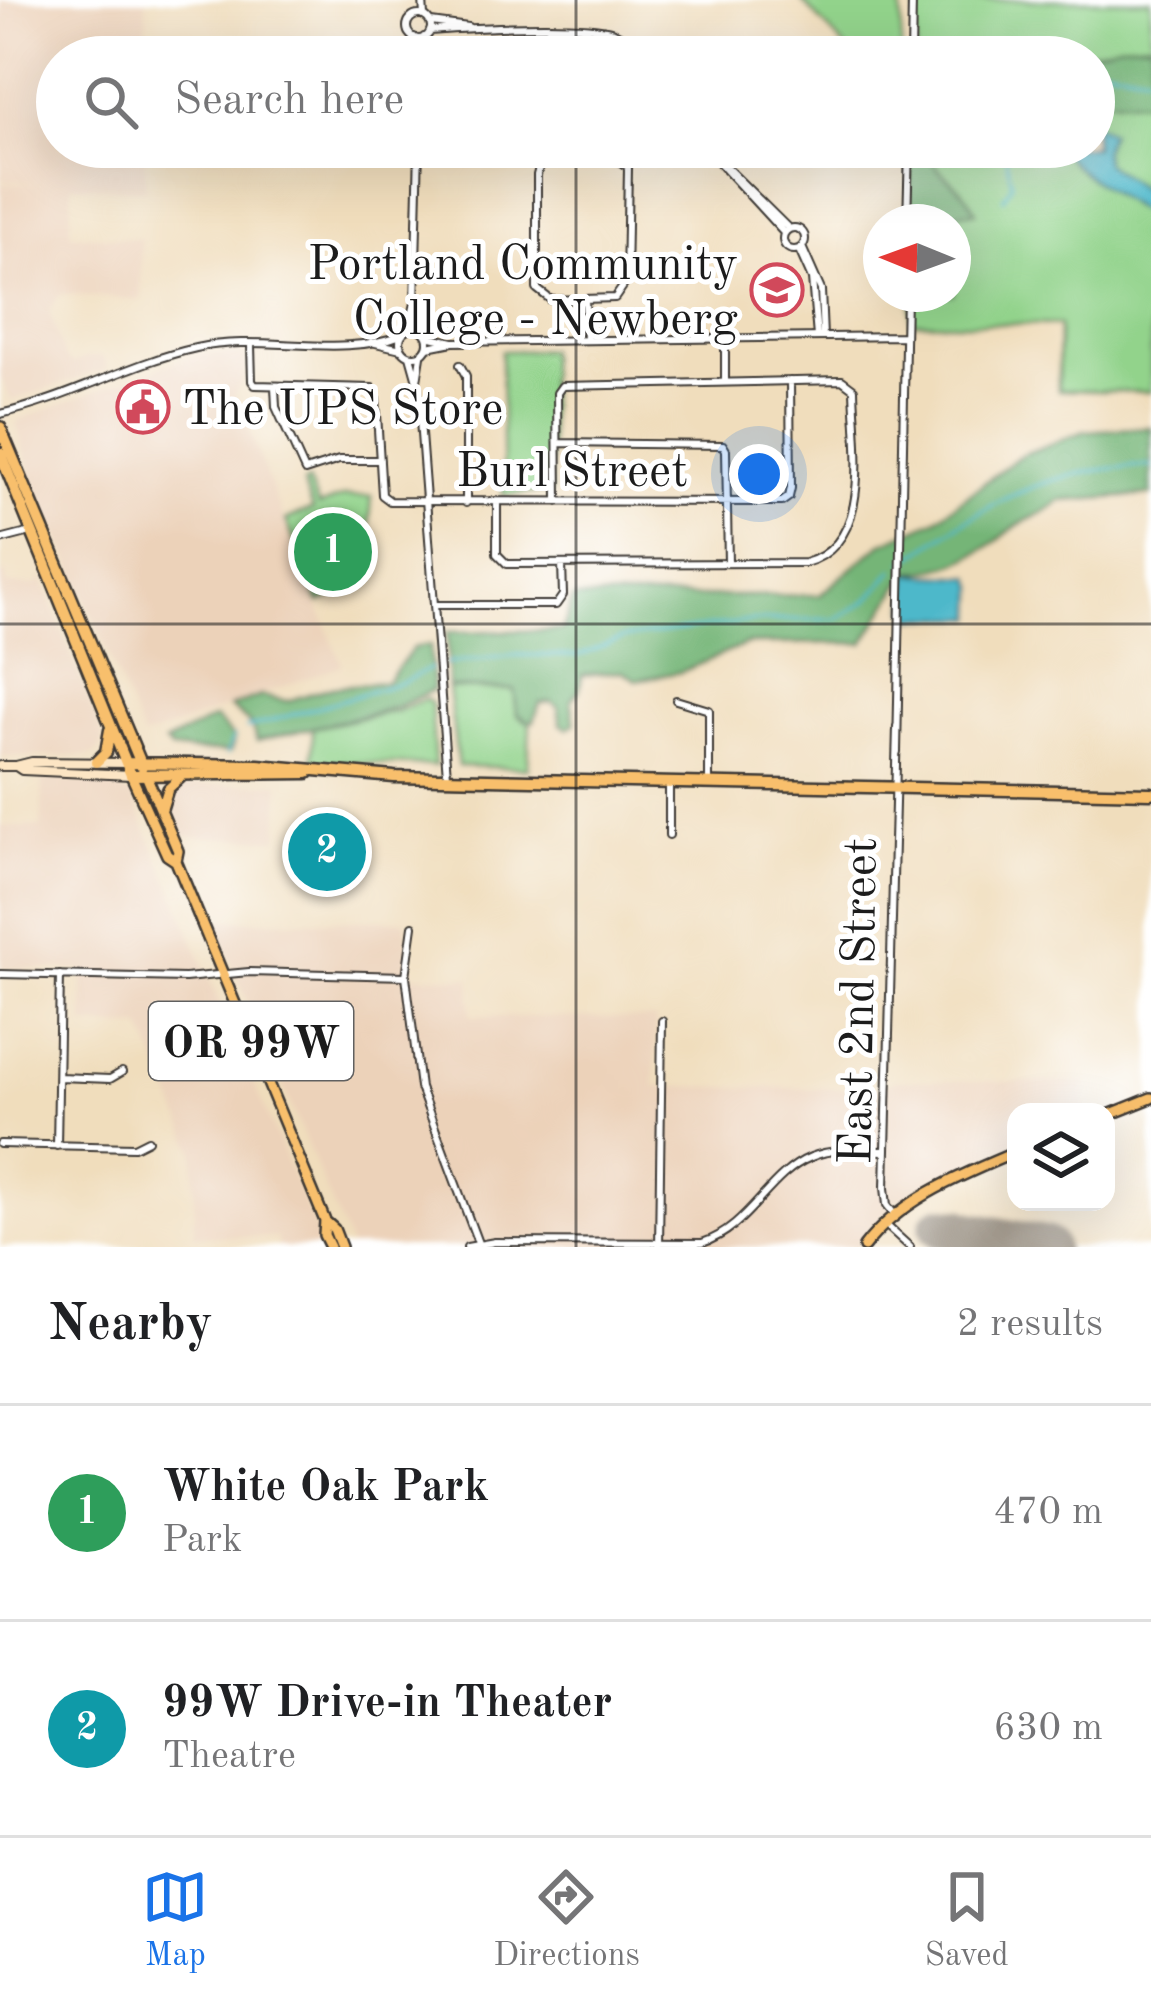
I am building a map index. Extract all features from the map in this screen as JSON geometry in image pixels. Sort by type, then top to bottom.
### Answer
[{"type":"highway","name":"OR 99W","points":[[0,427],[144,769]]},
{"type":"highway","name":"OR 99W","points":[[0,453],[128,769]]},
{"type":"highway","points":[[96,762],[108,749],[110,727]]},
{"type":"highway","points":[[273,775],[273,771],[296,768]]},
{"type":"highway","points":[[128,769],[296,768],[316,772]]},
{"type":"highway","points":[[144,769],[182,777],[316,772],[1151,793]]},
{"type":"main road","points":[[0,766],[96,762],[128,769]]},
{"type":"main road","points":[[16,766],[22,770],[128,769]]},
{"type":"main road","name":"OR 99W","points":[[128,769],[167,855],[176,862],[325,1221],[341,1247]]},
{"type":"main road","name":"OR 99W","points":[[144,769],[178,851],[176,862]]},
{"type":"main road","points":[[161,812],[168,789],[182,777]]},
{"type":"main road","points":[[1115,1112],[1151,1098]]},
{"type":"main road","points":[[866,1247],[895,1215],[1007,1156]]},
{"type":"main road","points":[[866,1247],[928,1195]]},
{"type":"main road","name":"OR 99W","points":[[325,1221],[329,1247]]},
{"type":"street","points":[[413,36],[408,27],[419,0]]},
{"type":"street","points":[[419,0],[427,27],[425,36]]},
{"type":"street","points":[[911,36],[912,0]]},
{"type":"street","points":[[414,16],[427,27]]},
{"type":"street","points":[[415,36],[427,27],[468,27],[609,31],[618,36]]},
{"type":"street","points":[[418,168],[415,303],[419,329],[427,336],[453,342],[905,336]]},
{"type":"street","points":[[539,168],[535,280],[542,296],[551,300],[581,300],[615,298],[625,288],[628,168]]},
{"type":"street","points":[[726,168],[787,231],[802,232],[800,248],[821,290],[820,337]]},
{"type":"street","points":[[908,204],[909,168]]},
{"type":"street","points":[[787,231],[786,248],[800,248]]},
{"type":"street","points":[[577,340],[581,300]]},
{"type":"street","points":[[581,300],[587,340]]},
{"type":"street","points":[[401,349],[415,303]]},
{"type":"street","name":"East 2nd Street","points":[[895,1215],[885,1193],[885,1151],[906,312]]},
{"type":"street","points":[[371,342],[419,329]]},
{"type":"street","points":[[417,381],[427,336]]},
{"type":"street","points":[[724,382],[725,338]]},
{"type":"street","points":[[0,413],[80,390],[190,349],[371,342],[410,356],[417,381],[448,778]]},
{"type":"street","points":[[410,356],[453,342]]},
{"type":"street","points":[[251,345],[252,381],[275,386],[364,385],[375,392],[384,498],[427,502]]},
{"type":"street","points":[[460,364],[466,376],[466,503]]},
{"type":"street","points":[[497,503],[501,562],[805,563],[825,555],[837,543],[855,504],[854,389],[850,383],[790,382],[562,386],[557,393],[558,502]]},
{"type":"street","name":"Burl Street","points":[[427,502],[782,502],[789,497],[790,382]]},
{"type":"street","points":[[275,386],[276,407],[305,471],[339,460],[380,460]]},
{"type":"street","points":[[558,443],[723,445],[727,450],[728,563]]},
{"type":"street","points":[[0,540],[32,532]]},
{"type":"street","points":[[435,605],[556,604],[563,595],[562,564]]},
{"type":"street","points":[[676,700],[709,710],[709,783]]},
{"type":"street","points":[[669,782],[669,835]]},
{"type":"street","points":[[413,926],[406,976],[424,1103],[478,1243]]},
{"type":"street","points":[[0,974],[406,976]]},
{"type":"street","points":[[57,1146],[60,975]]},
{"type":"street","points":[[659,1246],[662,1021]]},
{"type":"street","points":[[58,1077],[110,1078],[122,1072]]},
{"type":"street","points":[[0,1144],[134,1147],[148,1140]]},
{"type":"street","points":[[467,1247],[478,1243],[659,1246],[714,1240],[744,1218],[785,1174],[812,1156],[829,1151],[885,1151]]},
{"type":"street","name":"East 2nd Street","points":[[890,1228],[910,1247]]},
{"type":"shaded area","points":[[0,0],[146,0],[146,36],[36,36],[36,168],[145,168],[145,189],[72,185],[70,234],[141,239],[141,300],[60,294],[49,311],[65,357],[72,364],[90,356],[103,357],[107,369],[11,401],[0,376],[0,183],[52,184],[0,180]]},
{"type":"shaded area","points":[[242,354],[244,378],[234,394],[342,665],[143,738],[66,552],[46,517],[16,425],[18,420],[167,365],[200,355]]},
{"type":"shaded area","points":[[0,574],[6,574],[7,585],[36,585],[41,576],[103,738],[101,748],[91,756],[0,757]]},
{"type":"shaded area","points":[[43,777],[121,785],[122,791],[132,795],[323,1247],[278,1247],[277,1238],[194,1235],[194,1150],[143,1028],[84,1025],[82,970],[0,968],[0,826],[41,827]]},
{"type":"shaded area","points":[[280,783],[278,839],[182,836],[171,810],[174,792],[188,786]]},
{"type":"shaded area","points":[[405,920],[411,975],[471,978],[471,1016],[656,1019],[655,1086],[877,1089],[895,1080],[1086,1083],[1085,1103],[1007,1103],[1007,1147],[898,1199],[855,1247],[350,1247],[214,921]]},
{"type":"green space","points":[[801,0],[902,0],[901,36],[834,36]]},
{"type":"green space","points":[[917,0],[1151,0],[1151,392],[1058,390],[1059,325],[911,322],[911,312],[971,312],[971,204],[913,204],[914,168],[1115,168],[1115,36],[916,36]]},
{"type":"green space","points":[[1151,42],[1151,102],[1115,99],[1115,45]]},
{"type":"green space","points":[[911,168],[938,168],[964,193],[970,201],[976,212],[971,212],[971,204],[910,204]]},
{"type":"green space","points":[[548,350],[551,492],[503,495],[501,351]]},
{"type":"green space","points":[[1151,427],[1151,495],[1060,501],[963,560],[908,572],[864,643],[747,644],[681,672],[636,680],[623,671],[582,675],[571,700],[575,724],[567,728],[552,702],[540,703],[530,722],[517,714],[514,690],[448,687],[447,632],[563,630],[573,598],[820,595],[881,544],[935,520],[1021,455],[1085,431]]},
{"type":"green space","points":[[308,481],[319,506],[343,497],[372,496],[365,583],[319,602],[286,520],[313,509],[303,484]]},
{"type":"green space","points":[[430,645],[433,690],[394,708],[257,741],[251,725],[230,707],[261,696],[287,701],[332,687],[386,682],[413,648]]},
{"type":"green space","points":[[448,688],[515,690],[517,715],[530,723],[528,768],[458,766]]},
{"type":"green space","points":[[426,699],[431,703],[435,766],[312,761],[313,728],[397,711]]},
{"type":"green space","points":[[215,718],[234,738],[231,752],[172,750],[165,743]]},
{"type":"water","points":[[1079,168],[1112,168],[1151,195],[1151,219]]},
{"type":"water","points":[[908,574],[972,577],[975,618],[912,618],[907,612]]},
{"type":"waterway","points":[[1115,69],[1151,75]]},
{"type":"waterway","points":[[1003,199],[1012,183],[1008,168]]},
{"type":"waterway","points":[[905,562],[1020,492],[1081,473],[1151,466]]},
{"type":"waterway","points":[[444,664],[516,655],[579,656],[624,638],[752,621],[836,619],[868,600],[894,570]]},
{"type":"waterway","points":[[247,728],[403,682],[431,668]]},
{"type":"waterway","points":[[227,754],[234,736]]},
{"type":"taxiway","points":[[940,1227],[939,1216],[962,1216],[969,1233]]},
{"type":"runway","points":[[940,1227],[1046,1247]]},
{"type":"place","name":"Portland Community College - Newberg","points":[[777,290]]},
{"type":"place","name":"The UPS Store","points":[[143,407]]},
{"type":"place","name":"White Oak Park","points":[[333,552]]},
{"type":"place","name":"99W Drive-in Theater","points":[[327,852]]}]
